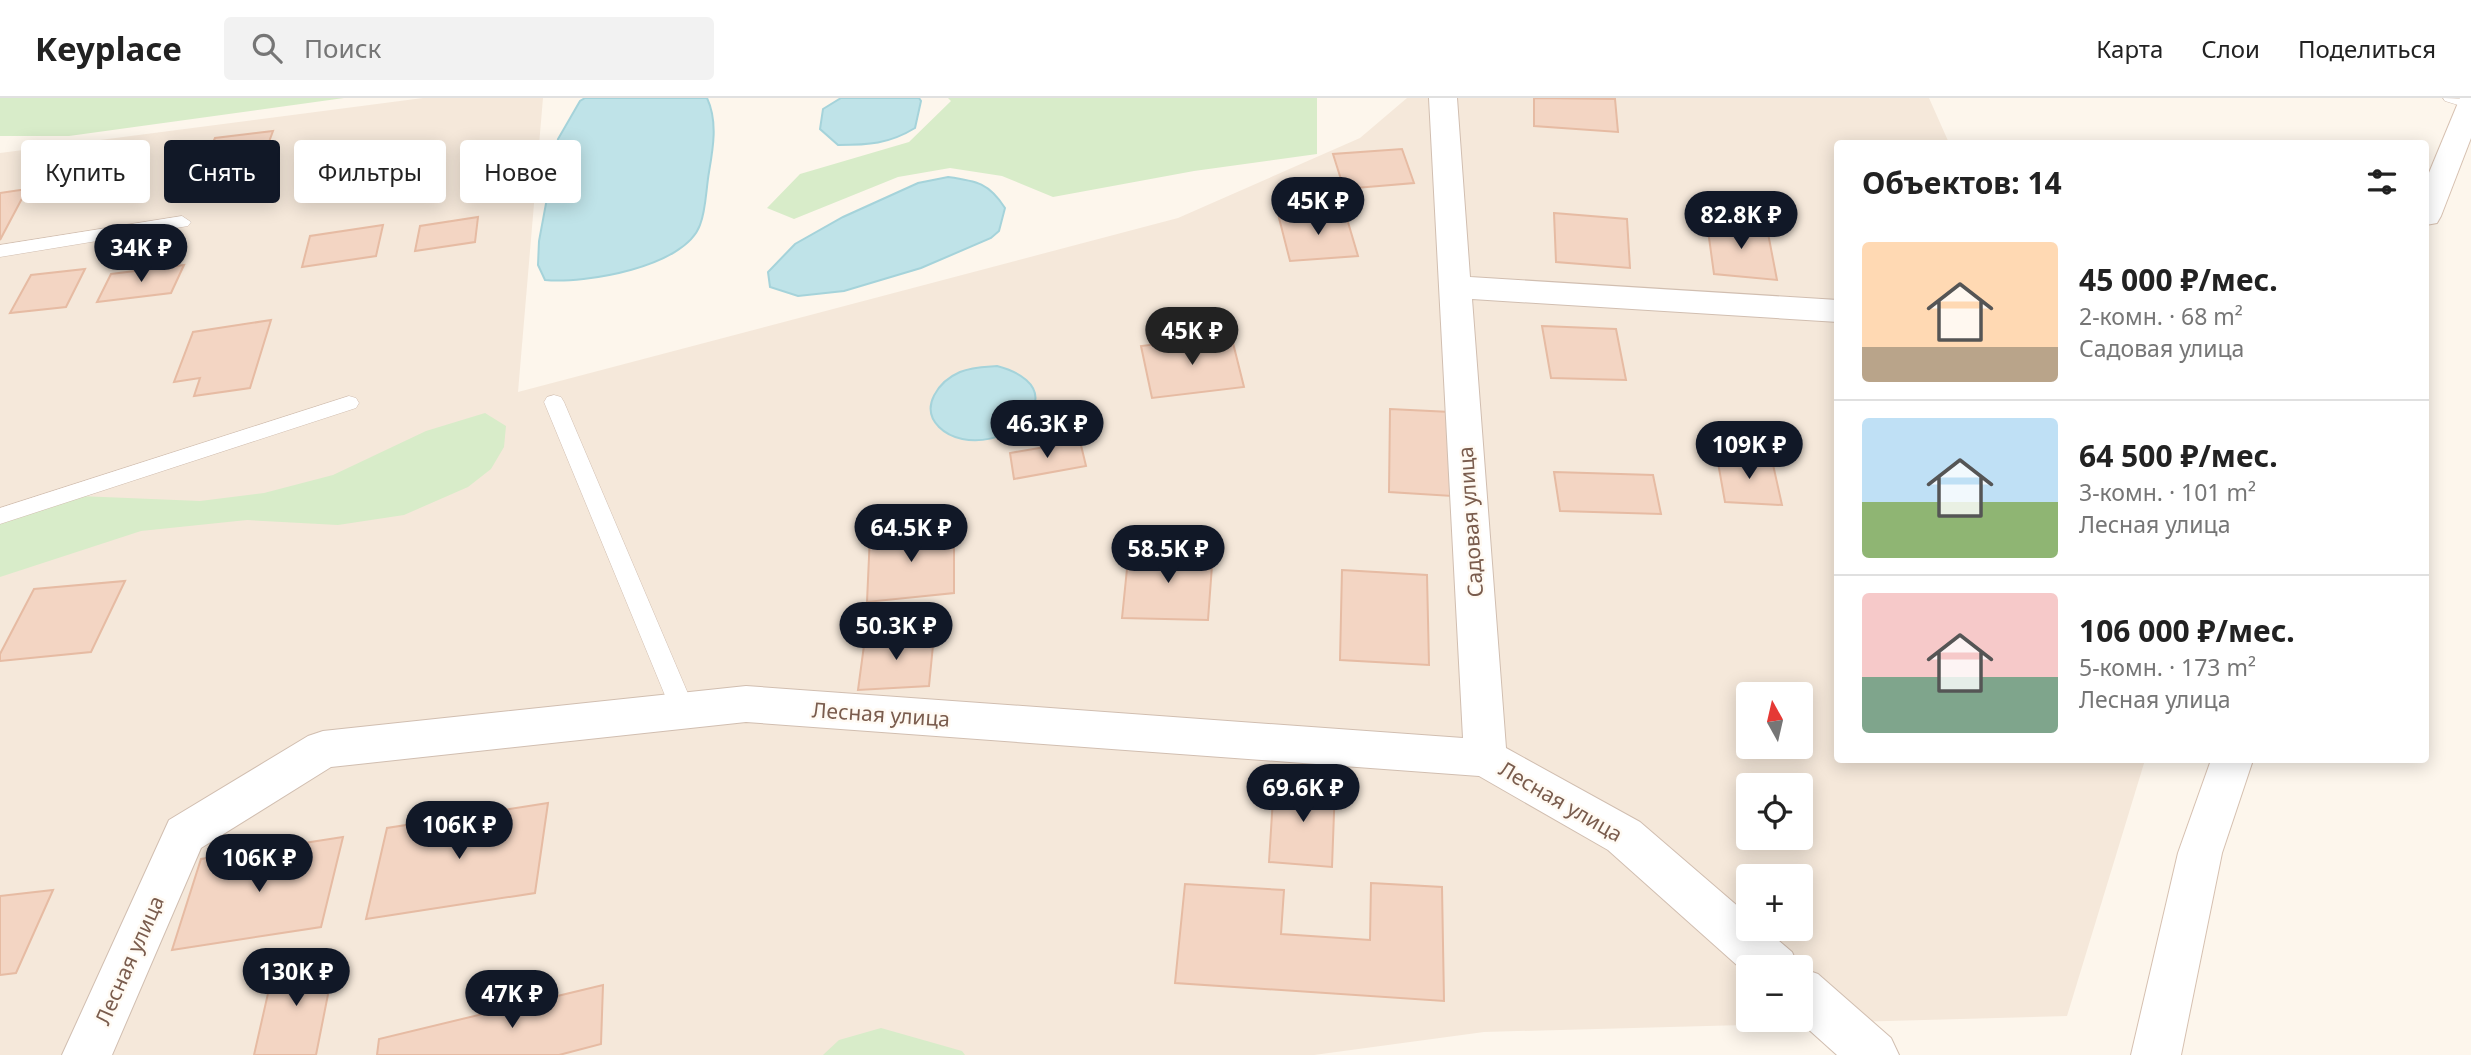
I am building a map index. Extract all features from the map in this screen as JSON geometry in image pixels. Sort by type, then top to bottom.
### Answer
[{"type":"street","name":"Садовая улица","points":[[1443,98],[1485,758]]},
{"type":"street","points":[[2429,208],[2471,103]]},
{"type":"street","points":[[1455,287],[1834,311]]},
{"type":"street","name":"Лесная улица","points":[[87,1055],[185,834],[323,749],[746,704],[1485,758],[1624,836],[1760,955]]},
{"type":"street","points":[[2156,1055],[2200,853],[2231,763]]},
{"type":"street","points":[[1813,1002],[1874,1055]]},
{"type":"lane","points":[[2451,98],[2471,103]]},
{"type":"lane","points":[[0,251],[182,222]]},
{"type":"lane","points":[[554,402],[683,710]]},
{"type":"lane","points":[[0,516],[349,403]]},
{"type":"shaded area","points":[[423,98],[543,98],[539,140],[460,140],[460,203],[534,203],[518,392],[1178,218],[1360,138],[1407,98],[1929,98],[1948,140],[1834,140],[1834,763],[2144,763],[2067,1016],[1813,1023],[1813,955],[1736,955],[1736,1025],[1484,1032],[1314,1055],[0,1055],[0,153],[21,150],[21,203],[150,203],[150,140],[100,140]]},
{"type":"green space","points":[[0,98],[344,98],[69,136],[0,136]]},
{"type":"green space","points":[[948,98],[1317,98],[1317,154],[1194,171],[1053,197],[1002,176],[950,168],[898,177],[794,219],[767,208],[800,174],[909,142],[951,101]]},
{"type":"green space","points":[[485,413],[506,426],[504,447],[491,469],[468,487],[404,515],[338,525],[247,520],[141,531],[0,577],[0,509],[79,496],[200,501],[264,493],[333,475],[426,431]]},
{"type":"green space","points":[[881,1028],[962,1051],[965,1055],[823,1055],[839,1040]]},
{"type":"water","points":[[585,98],[707,98],[713,116],[714,135],[704,213],[691,240],[655,262],[632,270],[584,279],[545,280],[538,265],[539,241],[546,203],[581,203],[581,140],[558,140],[580,101]]},
{"type":"water","points":[[841,98],[919,98],[921,101],[915,128],[878,142],[838,145],[820,129],[823,109]]},
{"type":"water","points":[[948,177],[967,180],[988,188],[1005,208],[999,231],[991,238],[921,268],[844,291],[798,296],[770,287],[768,272],[795,244],[843,217],[918,183]]},
{"type":"water","points":[[997,366],[1020,375],[1035,392],[1033,409],[1026,419],[1016,428],[990,439],[962,439],[939,427],[933,419],[931,403],[939,388],[960,372]]},
{"type":"building","points":[[1534,98],[1615,99],[1618,132],[1534,126]]},
{"type":"building","points":[[273,131],[270,140],[214,140]]},
{"type":"building","points":[[1402,149],[1414,183],[1344,189],[1333,154]]},
{"type":"building","points":[[21,190],[21,200],[0,240],[0,193]]},
{"type":"building","points":[[1345,212],[1358,256],[1290,261],[1279,218]]},
{"type":"building","points":[[1554,213],[1627,219],[1630,268],[1556,262]]},
{"type":"building","points":[[478,217],[475,242],[415,251],[420,226]]},
{"type":"building","points":[[1707,223],[1767,228],[1777,280],[1714,274]]},
{"type":"building","points":[[383,225],[376,256],[302,267],[310,236]]},
{"type":"building","points":[[184,265],[171,293],[97,302],[111,274]]},
{"type":"building","points":[[85,269],[66,307],[10,313],[31,275]]},
{"type":"building","points":[[271,320],[250,388],[194,396],[200,378],[174,382],[193,332]]},
{"type":"building","points":[[1542,326],[1616,329],[1626,380],[1551,378]]},
{"type":"building","points":[[1231,335],[1244,387],[1152,398],[1141,346]]},
{"type":"building","points":[[1390,409],[1450,412],[1452,496],[1389,492]]},
{"type":"building","points":[[1080,441],[1086,466],[1014,479],[1010,453]]},
{"type":"building","points":[[1717,457],[1772,460],[1782,505],[1725,502]]},
{"type":"building","points":[[1554,472],[1653,475],[1661,514],[1560,511]]},
{"type":"building","points":[[954,527],[954,593],[867,602],[870,535]]},
{"type":"building","points":[[1129,549],[1213,552],[1208,620],[1122,618]]},
{"type":"building","points":[[1342,570],[1427,575],[1429,665],[1340,660]]},
{"type":"building","points":[[125,581],[91,652],[0,661],[0,654],[34,589]]},
{"type":"building","points":[[934,635],[929,686],[858,690],[865,638]]},
{"type":"building","points":[[1274,782],[1335,786],[1332,867],[1269,862]]},
{"type":"building","points":[[548,803],[535,893],[366,919],[387,828]]},
{"type":"building","points":[[343,837],[321,927],[172,950],[201,859]]},
{"type":"building","points":[[1371,883],[1442,887],[1444,1001],[1175,983],[1185,884],[1284,890],[1281,934],[1370,940]]},
{"type":"building","points":[[53,890],[16,973],[0,975],[0,896]]},
{"type":"building","points":[[336,954],[316,1055],[254,1055],[274,967]]},
{"type":"building","points":[[603,985],[601,1044],[559,1055],[377,1055],[379,1039]]}]
